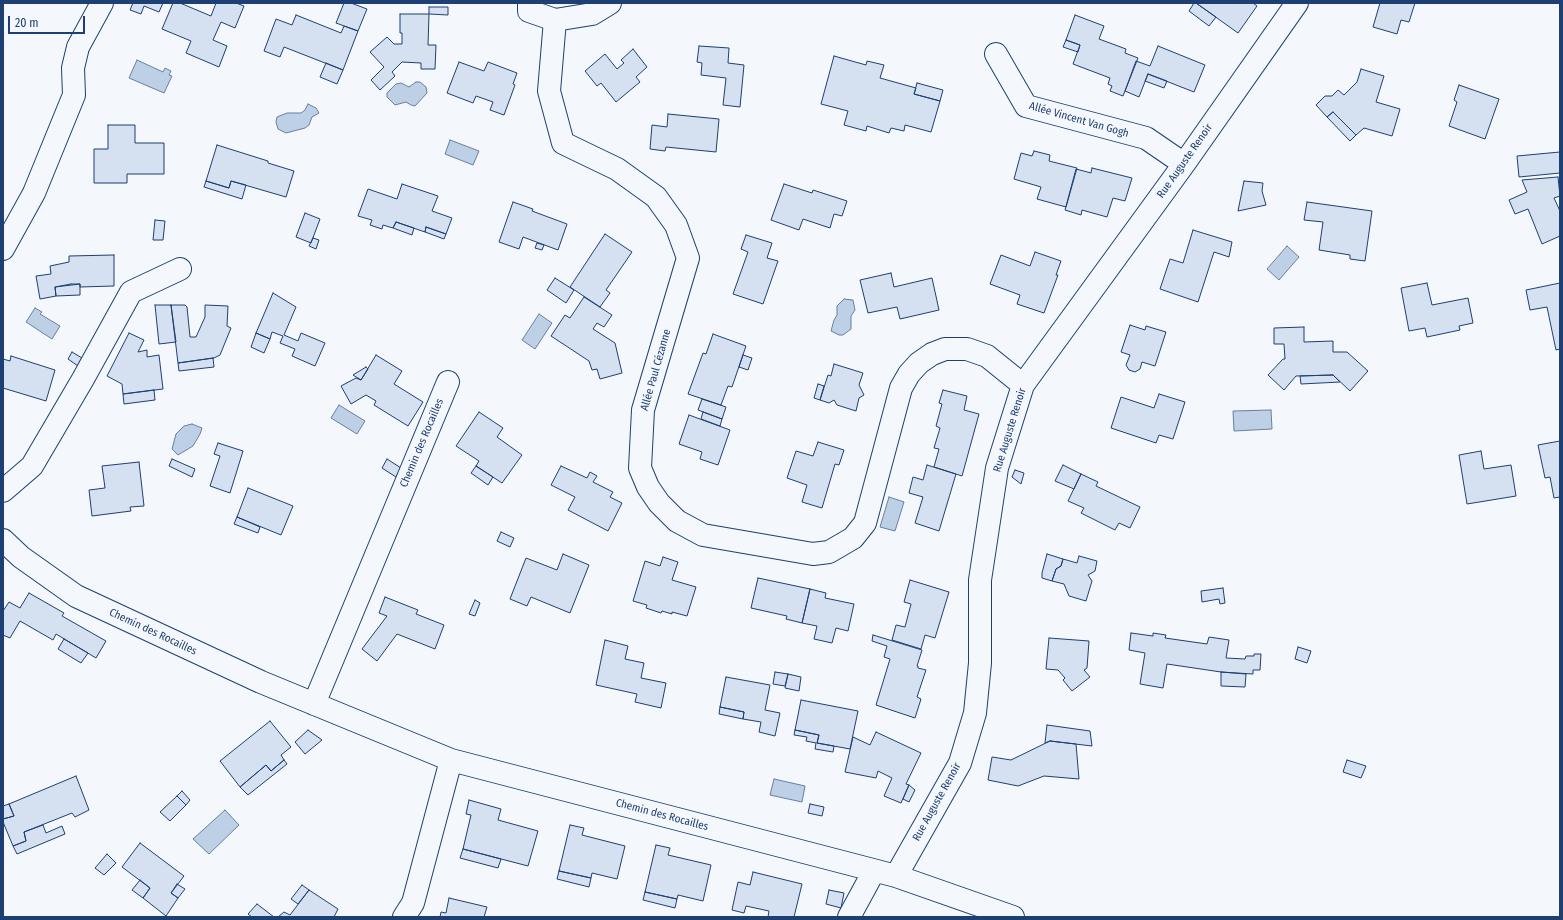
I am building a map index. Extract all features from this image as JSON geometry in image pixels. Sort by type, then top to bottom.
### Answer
[{"type":"street","points":[[3,249],[34,193],[74,95],[73,68],[78,47],[102,3]]},
{"type":"street","points":[[529,3],[529,11],[554,20],[592,14],[610,3]]},
{"type":"street","name":"Rue Auguste Renoir","points":[[896,876],[960,763],[975,714],[980,663],[980,580],[997,468],[1023,385],[1184,164],[1296,3]]},
{"type":"street","name":"Allée Paul Cézanne","points":[[554,20],[549,91],[564,143],[618,169],[656,197],[676,225],[688,258],[643,410],[640,468],[648,487],[655,498],[677,521],[703,535],[814,554],[829,552],[853,538],[865,523],[901,388],[908,374],[919,363],[932,354],[945,349],[967,349],[987,356],[1023,385]]},
{"type":"street","name":"Allée Vincent Van Gogh","points":[[996,54],[1026,106],[1146,138],[1184,164]]},
{"type":"street","points":[[3,491],[32,466],[83,379],[131,292],[180,269]]},
{"type":"street","name":"Chemin des Rocailles","points":[[314,704],[448,382]]},
{"type":"street","name":"Chemin des Rocailles","points":[[3,540],[21,557],[76,596],[165,638],[314,704],[450,760],[896,876],[1013,917]]},
{"type":"street","points":[[404,917],[414,903],[450,760]]},
{"type":"street","points":[[849,917],[874,871]]},
{"type":"water","points":[[137,60],[163,72],[165,68],[171,71],[169,75],[172,76],[164,93],[129,78]]},
{"type":"water","points":[[416,82],[420,82],[426,87],[427,93],[415,106],[406,102],[395,105],[387,97],[387,93],[396,84],[401,83],[409,87]]},
{"type":"water","points":[[308,104],[316,108],[319,113],[312,117],[309,125],[305,128],[286,133],[278,129],[276,122],[277,117],[287,113],[301,113],[305,110]]},
{"type":"water","points":[[450,140],[479,151],[473,165],[445,154]]},
{"type":"water","points":[[1287,246],[1299,257],[1279,280],[1267,269]]},
{"type":"water","points":[[844,299],[853,300],[855,310],[851,316],[851,329],[843,335],[839,335],[831,331],[837,315],[837,306]]},
{"type":"water","points":[[35,308],[42,312],[40,314],[60,326],[52,339],[26,322]]},
{"type":"water","points":[[539,314],[552,323],[535,349],[522,340]]},
{"type":"water","points":[[339,405],[365,421],[357,434],[331,418]]},
{"type":"water","points":[[1271,410],[1272,429],[1234,431],[1233,411]]},
{"type":"water","points":[[192,424],[202,428],[200,434],[193,446],[178,455],[172,449],[176,434],[184,426]]},
{"type":"water","points":[[889,497],[904,502],[895,531],[880,527]]},
{"type":"water","points":[[774,779],[805,786],[802,802],[770,795]]},
{"type":"water","points":[[225,810],[239,825],[209,854],[193,839]]},
{"type":"building","points":[[133,3],[163,3],[159,12],[144,6],[141,14],[130,10]]},
{"type":"building","points":[[173,3],[180,3],[211,16],[216,3],[236,3],[244,6],[235,28],[221,22],[213,40],[227,46],[219,67],[186,53],[191,41],[162,29]]},
{"type":"building","points":[[344,3],[351,3],[367,9],[358,31],[336,23]]},
{"type":"building","points":[[1194,3],[1216,17],[1209,26],[1189,11]]},
{"type":"building","points":[[1196,3],[1253,3],[1257,6],[1238,33]]},
{"type":"building","points":[[1380,3],[1415,3],[1409,22],[1401,20],[1397,34],[1373,27]]},
{"type":"building","points":[[429,7],[448,7],[448,15],[429,14]]},
{"type":"building","points":[[400,14],[429,14],[428,45],[436,45],[435,69],[421,69],[421,63],[402,62],[392,72],[395,76],[380,90],[371,80],[384,67],[370,52],[387,37],[394,44],[402,44],[402,33],[400,33]]},
{"type":"building","points":[[296,15],[341,33],[344,26],[358,31],[343,70],[284,47],[280,57],[264,51],[276,19],[292,25]]},
{"type":"building","points":[[1075,15],[1104,26],[1099,39],[1126,49],[1125,53],[1138,58],[1123,96],[1110,91],[1112,86],[1108,84],[1110,78],[1073,64],[1080,45],[1066,40]]},
{"type":"building","points":[[1066,40],[1080,45],[1078,52],[1063,47]]},
{"type":"building","points":[[699,46],[729,48],[728,63],[744,65],[740,107],[723,105],[726,78],[701,75],[702,63],[697,62]]},
{"type":"building","points":[[1158,46],[1205,65],[1194,92],[1148,74],[1139,97],[1125,91],[1136,61],[1150,66]]},
{"type":"building","points":[[633,49],[647,67],[636,77],[640,82],[616,102],[601,83],[597,86],[585,71],[605,54],[617,69],[624,63],[621,60]]},
{"type":"building","points":[[834,56],[866,65],[867,61],[884,65],[880,78],[916,88],[914,94],[940,101],[931,132],[905,125],[904,131],[891,128],[889,133],[867,126],[866,131],[844,125],[848,111],[821,104]]},
{"type":"building","points":[[459,62],[484,71],[488,62],[517,73],[513,84],[515,85],[504,115],[490,110],[493,102],[476,96],[473,103],[447,93]]},
{"type":"building","points":[[326,63],[343,70],[337,84],[320,77]]},
{"type":"building","points":[[1361,69],[1384,76],[1376,102],[1400,109],[1392,136],[1364,128],[1356,135],[1333,112],[1327,117],[1316,105],[1325,96],[1332,96],[1338,90],[1344,95],[1357,82]]},
{"type":"building","points":[[1148,74],[1167,81],[1164,88],[1145,81]]},
{"type":"building","points":[[917,83],[943,90],[940,101],[914,94]]},
{"type":"building","points":[[1459,85],[1499,99],[1485,139],[1449,126],[1457,102],[1454,100]]},
{"type":"building","points":[[1333,112],[1356,135],[1350,141],[1327,117]]},
{"type":"building","points":[[668,114],[719,119],[716,152],[666,147],[665,151],[650,149],[652,125],[667,127]]},
{"type":"building","points":[[108,125],[135,125],[135,143],[164,143],[164,174],[127,174],[127,183],[94,183],[94,149],[108,149]]},
{"type":"building","points":[[217,145],[294,171],[286,197],[231,181],[229,188],[206,181]]},
{"type":"building","points":[[1034,151],[1050,155],[1049,161],[1077,168],[1066,207],[1037,199],[1041,187],[1014,179],[1021,153],[1032,156]]},
{"type":"building","points":[[1560,152],[1560,173],[1519,177],[1517,156]]},
{"type":"building","points":[[1092,168],[1132,178],[1125,201],[1113,198],[1107,217],[1082,210],[1081,215],[1065,210],[1076,169],[1091,173]]},
{"type":"building","points":[[1558,177],[1560,196],[1554,198],[1560,211],[1560,236],[1542,244],[1528,209],[1515,214],[1509,200],[1527,192],[1522,180]]},
{"type":"building","points":[[206,181],[229,188],[231,181],[246,185],[242,199],[204,187]]},
{"type":"building","points":[[1244,181],[1263,183],[1262,191],[1266,205],[1238,211]]},
{"type":"building","points":[[402,184],[438,196],[432,211],[452,218],[446,234],[426,227],[425,232],[396,222],[393,228],[383,225],[382,229],[370,225],[372,220],[358,216],[368,189],[397,199]]},
{"type":"building","points":[[784,184],[812,193],[813,190],[847,201],[842,216],[834,214],[830,228],[803,219],[799,230],[771,220]]},
{"type":"building","points":[[513,202],[567,224],[558,250],[523,237],[519,249],[499,242]]},
{"type":"building","points":[[1307,202],[1372,211],[1365,261],[1350,259],[1350,255],[1319,250],[1323,222],[1304,220]]},
{"type":"building","points":[[305,213],[320,219],[311,243],[296,237]]},
{"type":"building","points":[[155,220],[165,221],[163,240],[153,240]]},
{"type":"building","points":[[396,222],[414,228],[412,235],[393,228]]},
{"type":"building","points":[[426,227],[446,234],[444,239],[425,232]]},
{"type":"building","points":[[1193,230],[1232,242],[1229,257],[1214,252],[1198,302],[1160,289],[1170,259],[1183,263]]},
{"type":"building","points":[[605,234],[632,252],[606,290],[610,293],[600,307],[570,287]]},
{"type":"building","points":[[746,235],[772,243],[767,258],[778,261],[763,304],[733,294],[748,252],[741,249]]},
{"type":"building","points":[[313,238],[319,240],[316,249],[309,246]]},
{"type":"building","points":[[537,243],[544,245],[542,250],[535,248]]},
{"type":"building","points":[[1035,252],[1061,261],[1056,275],[1058,275],[1044,313],[1017,304],[1020,295],[990,284],[1001,255],[1030,266]]},
{"type":"building","points":[[114,255],[114,286],[80,287],[80,284],[55,287],[56,296],[40,299],[36,276],[51,274],[50,266],[69,262],[69,256]]},
{"type":"building","points":[[891,273],[894,287],[932,278],[939,310],[900,319],[897,307],[868,313],[860,280]]},
{"type":"building","points":[[555,278],[574,290],[566,303],[547,290]]},
{"type":"building","points":[[1427,283],[1432,305],[1468,298],[1473,323],[1459,326],[1460,330],[1427,337],[1425,328],[1409,331],[1401,288]]},
{"type":"building","points":[[1560,283],[1560,349],[1556,350],[1547,307],[1530,310],[1526,290]]},
{"type":"building","points":[[80,284],[80,295],[56,296],[55,287]]},
{"type":"building","points":[[273,293],[296,307],[284,335],[298,341],[301,333],[325,343],[315,366],[292,356],[295,349],[280,343],[283,336],[272,332],[270,339],[256,333]]},
{"type":"building","points":[[584,297],[612,315],[604,327],[597,323],[593,329],[615,343],[622,373],[600,379],[597,369],[592,370],[589,361],[551,336],[565,315],[570,318]]},
{"type":"building","points":[[155,305],[171,305],[176,342],[159,344]]},
{"type":"building","points":[[171,305],[185,305],[187,307],[190,337],[196,337],[205,317],[205,305],[228,306],[227,326],[231,328],[220,355],[214,358],[178,363]]},
{"type":"building","points":[[1130,325],[1145,330],[1146,326],[1166,332],[1155,366],[1142,362],[1140,369],[1135,372],[1129,370],[1126,365],[1130,355],[1121,352]]},
{"type":"building","points":[[1304,327],[1304,342],[1333,341],[1333,352],[1347,352],[1368,371],[1350,391],[1333,375],[1296,376],[1284,390],[1268,375],[1283,359],[1285,359],[1284,344],[1274,344],[1274,328]]},
{"type":"building","points":[[129,333],[144,340],[138,352],[147,350],[147,357],[159,355],[163,389],[123,394],[122,384],[107,376]]},
{"type":"building","points":[[256,333],[270,339],[264,353],[251,347]]},
{"type":"building","points":[[713,334],[746,346],[732,387],[728,386],[721,405],[688,394],[703,353],[706,354]]},
{"type":"building","points":[[72,352],[82,358],[78,366],[68,359]]},
{"type":"building","points":[[376,355],[402,371],[394,384],[423,402],[408,426],[374,405],[376,401],[366,395],[351,404],[341,386],[356,378],[361,380]]},
{"type":"building","points":[[743,355],[752,358],[748,370],[739,367]]},
{"type":"building","points":[[11,356],[55,370],[46,401],[3,388],[3,359],[10,361]]},
{"type":"building","points":[[213,358],[214,367],[179,371],[178,363]]},
{"type":"building","points":[[834,364],[863,373],[859,385],[864,395],[859,398],[856,411],[837,405],[834,400],[829,403],[820,400],[828,375],[831,376]]},
{"type":"building","points":[[366,367],[368,369],[361,380],[353,375]]},
{"type":"building","points":[[1333,375],[1340,382],[1301,384],[1300,376]]},
{"type":"building","points":[[818,384],[824,386],[820,400],[814,398]]},
{"type":"building","points":[[154,390],[155,400],[124,404],[123,394]]},
{"type":"building","points":[[943,390],[967,396],[964,410],[979,414],[962,476],[934,467],[939,449],[934,448],[940,428],[936,426],[942,404],[939,403]]},
{"type":"building","points":[[1159,394],[1185,402],[1173,439],[1159,435],[1156,443],[1111,428],[1121,397],[1154,408]]},
{"type":"building","points":[[702,399],[726,407],[722,419],[698,410]]},
{"type":"building","points":[[479,412],[503,428],[497,437],[522,455],[502,483],[476,466],[479,461],[456,446]]},
{"type":"building","points":[[703,412],[722,419],[720,426],[701,419]]},
{"type":"building","points":[[689,415],[730,430],[718,465],[700,459],[702,452],[679,444]]},
{"type":"building","points":[[1560,441],[1560,497],[1554,498],[1550,477],[1545,478],[1538,445]]},
{"type":"building","points":[[818,442],[844,450],[839,465],[835,464],[822,508],[802,502],[807,485],[787,478],[796,451],[813,456]]},
{"type":"building","points":[[218,443],[243,451],[230,493],[210,486],[220,456],[214,454]]},
{"type":"building","points":[[1481,451],[1484,469],[1511,465],[1516,496],[1467,504],[1459,455]]},
{"type":"building","points":[[172,459],[195,469],[192,477],[169,466]]},
{"type":"building","points":[[387,459],[401,468],[396,477],[382,468]]},
{"type":"building","points":[[139,462],[144,506],[130,507],[131,511],[92,516],[89,490],[105,488],[102,466]]},
{"type":"building","points":[[927,465],[956,474],[939,531],[915,523],[923,497],[909,493],[913,477],[923,480]]},
{"type":"building","points":[[1063,465],[1081,474],[1074,489],[1055,481]]},
{"type":"building","points":[[476,466],[493,477],[488,485],[471,473]]},
{"type":"building","points":[[561,466],[587,478],[590,472],[597,476],[593,482],[613,492],[610,497],[622,503],[608,531],[568,510],[575,497],[551,485]]},
{"type":"building","points":[[1015,470],[1024,473],[1021,484],[1012,477]]},
{"type":"building","points":[[1081,474],[1098,482],[1096,486],[1140,507],[1130,528],[1119,523],[1115,530],[1081,513],[1084,508],[1068,501]]},
{"type":"building","points":[[248,488],[293,506],[281,535],[237,517]]},
{"type":"building","points":[[237,517],[260,527],[258,533],[234,524]]},
{"type":"building","points":[[501,532],[514,538],[510,547],[497,541]]},
{"type":"building","points":[[563,554],[589,565],[570,613],[531,597],[527,606],[510,599],[526,558],[557,570]]},
{"type":"building","points":[[1047,554],[1063,559],[1061,566],[1056,569],[1052,581],[1042,578]]},
{"type":"building","points":[[1079,556],[1097,561],[1095,571],[1088,575],[1092,581],[1086,601],[1069,596],[1064,584],[1052,581],[1056,569],[1061,566],[1063,559],[1077,563]]},
{"type":"building","points":[[663,557],[678,562],[672,580],[696,587],[687,616],[672,612],[672,614],[662,611],[661,613],[646,608],[647,605],[633,601],[645,561],[660,566]]},
{"type":"building","points":[[758,578],[810,589],[802,623],[786,619],[787,616],[751,608]]},
{"type":"building","points":[[910,580],[949,592],[935,638],[925,635],[921,649],[892,640],[896,625],[905,627],[911,604],[904,602]]},
{"type":"building","points":[[1223,588],[1225,603],[1220,604],[1219,599],[1202,602],[1201,591]]},
{"type":"building","points":[[810,589],[826,593],[825,598],[854,604],[848,631],[836,628],[832,643],[814,639],[817,626],[802,623]]},
{"type":"building","points":[[29,593],[64,613],[62,616],[106,641],[96,658],[56,634],[53,640],[20,621],[10,638],[3,635],[3,611],[9,602],[20,608]]},
{"type":"building","points":[[385,597],[418,610],[416,614],[444,625],[435,649],[397,634],[377,661],[362,649],[387,616],[379,613]]},
{"type":"building","points":[[475,600],[480,603],[475,616],[469,614]]},
{"type":"building","points":[[1131,633],[1153,636],[1153,633],[1166,635],[1165,638],[1207,644],[1209,637],[1229,640],[1226,658],[1245,659],[1246,656],[1261,654],[1260,670],[1253,670],[1253,674],[1221,672],[1167,664],[1163,688],[1140,684],[1145,653],[1129,650]]},
{"type":"building","points":[[873,635],[922,650],[917,666],[918,668],[926,670],[917,697],[921,699],[915,718],[876,705],[890,659],[884,657],[887,646],[872,641]]},
{"type":"building","points":[[1049,638],[1089,641],[1087,668],[1084,670],[1090,677],[1072,691],[1063,680],[1065,678],[1058,670],[1046,669]]},
{"type":"building","points":[[64,639],[88,653],[81,663],[58,649]]},
{"type":"building","points":[[605,640],[628,646],[625,659],[644,663],[641,678],[666,683],[661,708],[635,702],[637,694],[596,685]]},
{"type":"building","points":[[1298,647],[1311,651],[1307,663],[1295,659]]},
{"type":"building","points":[[775,672],[788,674],[785,686],[773,684]]},
{"type":"building","points":[[1221,672],[1246,674],[1245,687],[1221,686]]},
{"type":"building","points":[[788,674],[801,677],[799,691],[785,688]]},
{"type":"building","points":[[726,677],[770,685],[765,710],[780,713],[775,736],[759,732],[761,722],[743,719],[744,712],[720,707]]},
{"type":"building","points":[[801,700],[858,711],[850,749],[817,743],[819,735],[795,730]]},
{"type":"building","points":[[720,707],[744,712],[743,719],[719,714]]},
{"type":"building","points":[[270,721],[291,747],[281,755],[284,760],[271,771],[266,765],[240,787],[220,761]]},
{"type":"building","points":[[1047,725],[1090,731],[1092,746],[1050,741],[1045,743]]},
{"type":"building","points":[[308,730],[322,740],[305,754],[295,742]]},
{"type":"building","points":[[795,730],[819,735],[817,743],[834,746],[833,752],[815,749],[816,743],[806,741],[807,737],[794,735]]},
{"type":"building","points":[[876,732],[921,753],[906,784],[909,785],[901,803],[884,796],[892,778],[878,771],[876,778],[845,772],[853,737],[870,745]]},
{"type":"building","points":[[1050,741],[1076,744],[1079,779],[1044,776],[1018,786],[988,780],[992,757],[1011,760]]},
{"type":"building","points":[[284,760],[287,764],[248,795],[240,787],[266,765],[271,771]]},
{"type":"building","points":[[1347,760],[1366,766],[1361,778],[1343,772]]},
{"type":"building","points":[[76,776],[89,810],[75,817],[72,813],[24,832],[26,841],[13,846],[3,822],[3,819],[14,816],[9,804]]},
{"type":"building","points":[[909,785],[915,790],[909,802],[903,799]]},
{"type":"building","points":[[182,791],[190,800],[186,805],[177,796]]},
{"type":"building","points":[[177,796],[186,805],[170,821],[160,812]]},
{"type":"building","points":[[469,800],[501,809],[498,820],[538,831],[528,866],[463,849],[471,815],[466,814]]},
{"type":"building","points":[[9,804],[14,816],[3,819],[3,806]]},
{"type":"building","points":[[810,804],[824,807],[822,816],[808,813]]},
{"type":"building","points":[[43,825],[46,833],[62,826],[65,834],[17,854],[13,846],[26,841],[24,832]]},
{"type":"building","points":[[570,825],[584,828],[582,835],[625,846],[617,879],[592,873],[591,878],[559,871]]},
{"type":"building","points":[[140,843],[184,876],[171,893],[178,898],[166,916],[143,898],[150,888],[122,867]]},
{"type":"building","points":[[656,845],[670,848],[668,855],[711,865],[703,901],[678,895],[677,899],[645,892]]},
{"type":"building","points":[[463,849],[501,859],[498,868],[460,858]]},
{"type":"building","points":[[107,854],[116,863],[104,875],[95,868]]},
{"type":"building","points":[[559,871],[591,878],[589,887],[557,879]]},
{"type":"building","points":[[753,872],[802,884],[794,917],[768,917],[769,911],[746,906],[744,913],[732,910],[738,882],[750,885]]},
{"type":"building","points":[[140,880],[150,888],[143,898],[132,890]]},
{"type":"building","points":[[177,884],[185,889],[178,898],[171,893]]},
{"type":"building","points":[[302,885],[309,890],[298,904],[291,899]]},
{"type":"building","points":[[309,890],[338,909],[334,917],[278,917],[284,912],[290,915]]},
{"type":"building","points":[[829,890],[844,893],[841,908],[826,904]]},
{"type":"building","points":[[645,892],[677,899],[675,908],[643,900]]},
{"type":"building","points":[[449,898],[487,907],[484,917],[440,917],[441,912],[446,913]]},
{"type":"building","points":[[257,904],[274,917],[252,917],[248,914]]}]
